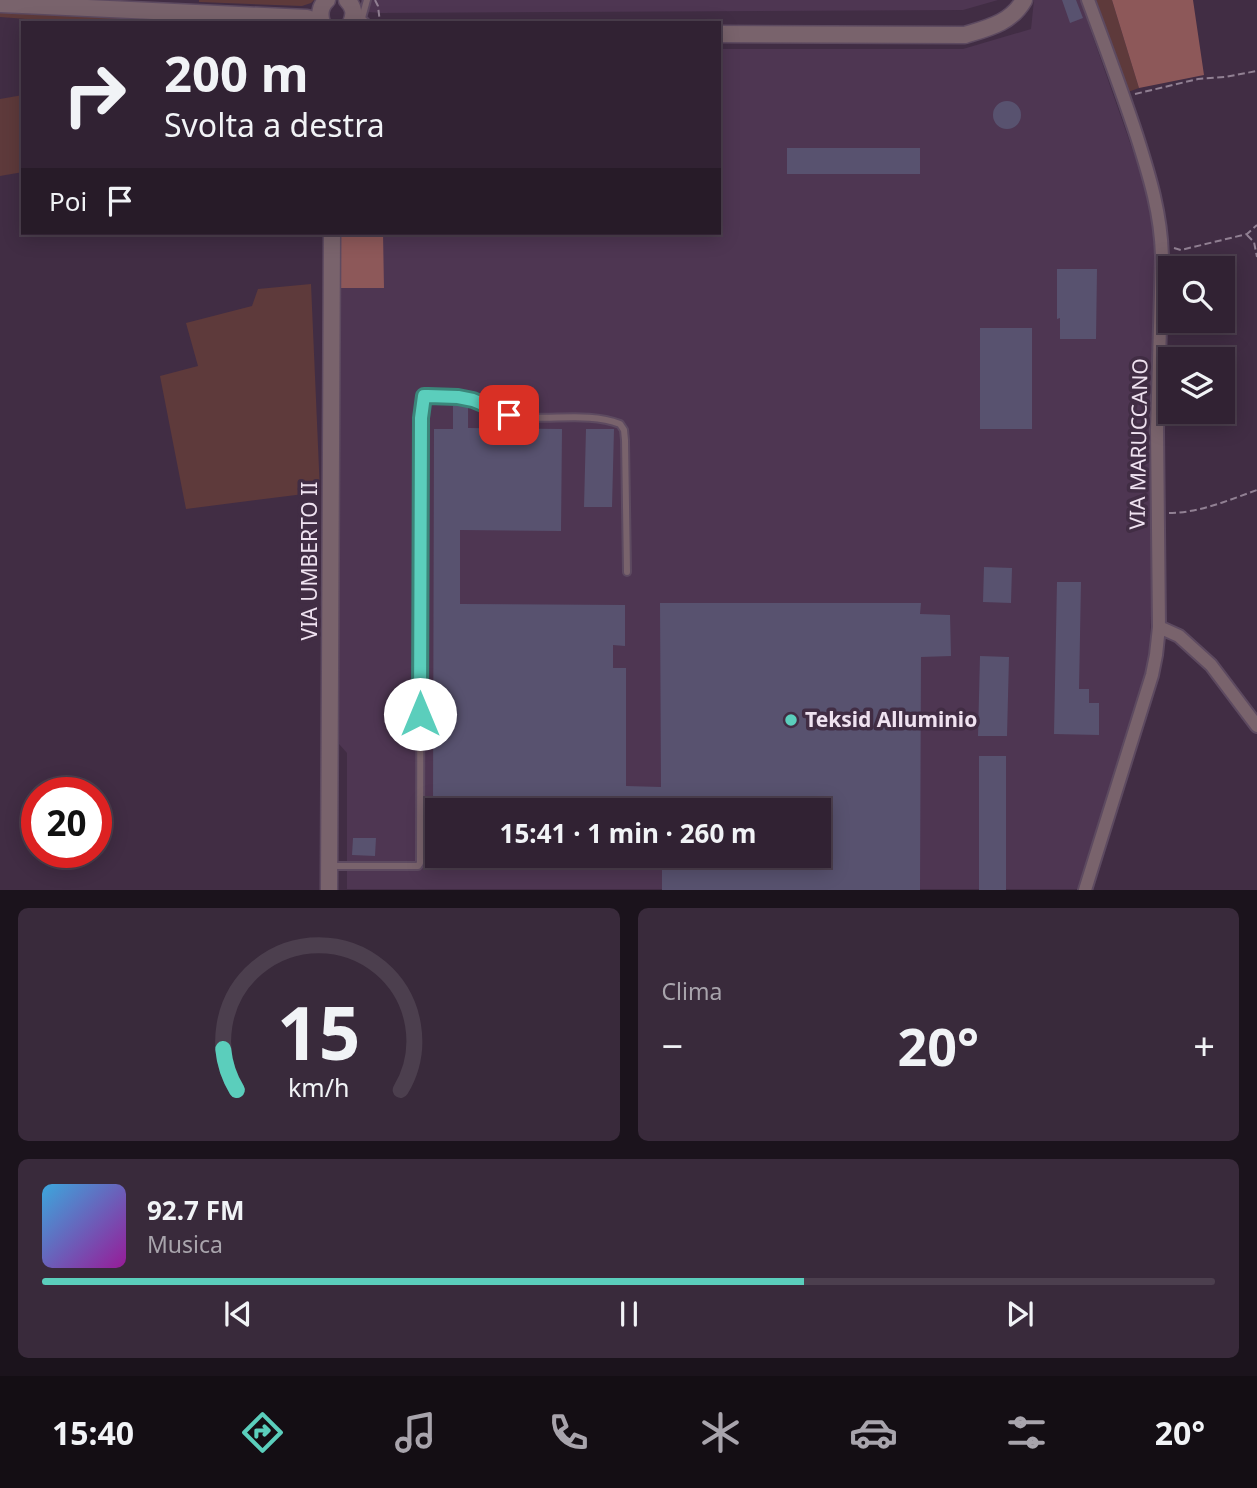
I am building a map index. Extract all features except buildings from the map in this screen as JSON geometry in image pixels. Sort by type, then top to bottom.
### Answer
[{"type":"street","points":[[80,0],[323,13]]},
{"type":"street","points":[[721,34],[965,35],[1007,20],[1020,8],[1024,0]]},
{"type":"street","name":"VIA MARUCCANO","points":[[1085,890],[1156,655],[1157,430],[1163,257],[1154,191],[1088,0]]},
{"type":"street","points":[[0,4],[307,19],[323,13]]},
{"type":"street","name":"VIA UMBERTO II","points":[[329,890],[332,235]]},
{"type":"street","points":[[1158,627],[1179,636],[1211,665],[1257,726]]},
{"type":"lane","points":[[329,866],[418,866],[420,863],[421,418],[424,396],[473,400],[509,415],[595,418],[620,424],[625,440],[627,572]]},
{"type":"path","points":[[375,0],[380,21]]},
{"type":"path","points":[[1124,98],[1198,79],[1257,71]]},
{"type":"path","points":[[1162,235],[1169,246],[1181,250],[1247,234],[1257,225]]},
{"type":"path","points":[[1247,234],[1254,242],[1257,257]]},
{"type":"path","points":[[1157,513],[1181,513],[1215,505],[1257,490]]},
{"type":"shaded area","points":[[199,0],[314,0],[302,6]]},
{"type":"shaded area","points":[[361,0],[998,0],[963,10],[381,13],[367,12]]},
{"type":"shaded area","points":[[1034,0],[1080,0],[1152,210],[1155,250],[1152,597],[1149,656],[1077,889],[347,889],[347,753],[339,744],[339,235],[721,235],[721,49],[963,49],[1031,29]]},
{"type":"shaded area","points":[[1096,0],[1112,0],[1139,88],[1128,92]]},
{"type":"shaded area","points":[[1112,0],[1193,0],[1204,75],[1139,88]]},
{"type":"shaded area","points":[[0,8],[262,21],[53,21],[0,17]]},
{"type":"shaded area","points":[[21,95],[21,172],[0,176],[0,99]]},
{"type":"shaded area","points":[[339,235],[383,235],[384,288],[339,288]]},
{"type":"shaded area","points":[[311,284],[320,492],[186,509],[160,376],[198,366],[186,323],[252,306],[258,289]]},
{"type":"place","name":"Teksid Alluminio","points":[[791,720]]},
{"type":"route","points":[[420,714],[423,399],[424,396],[458,397],[473,400],[509,415]]}]
